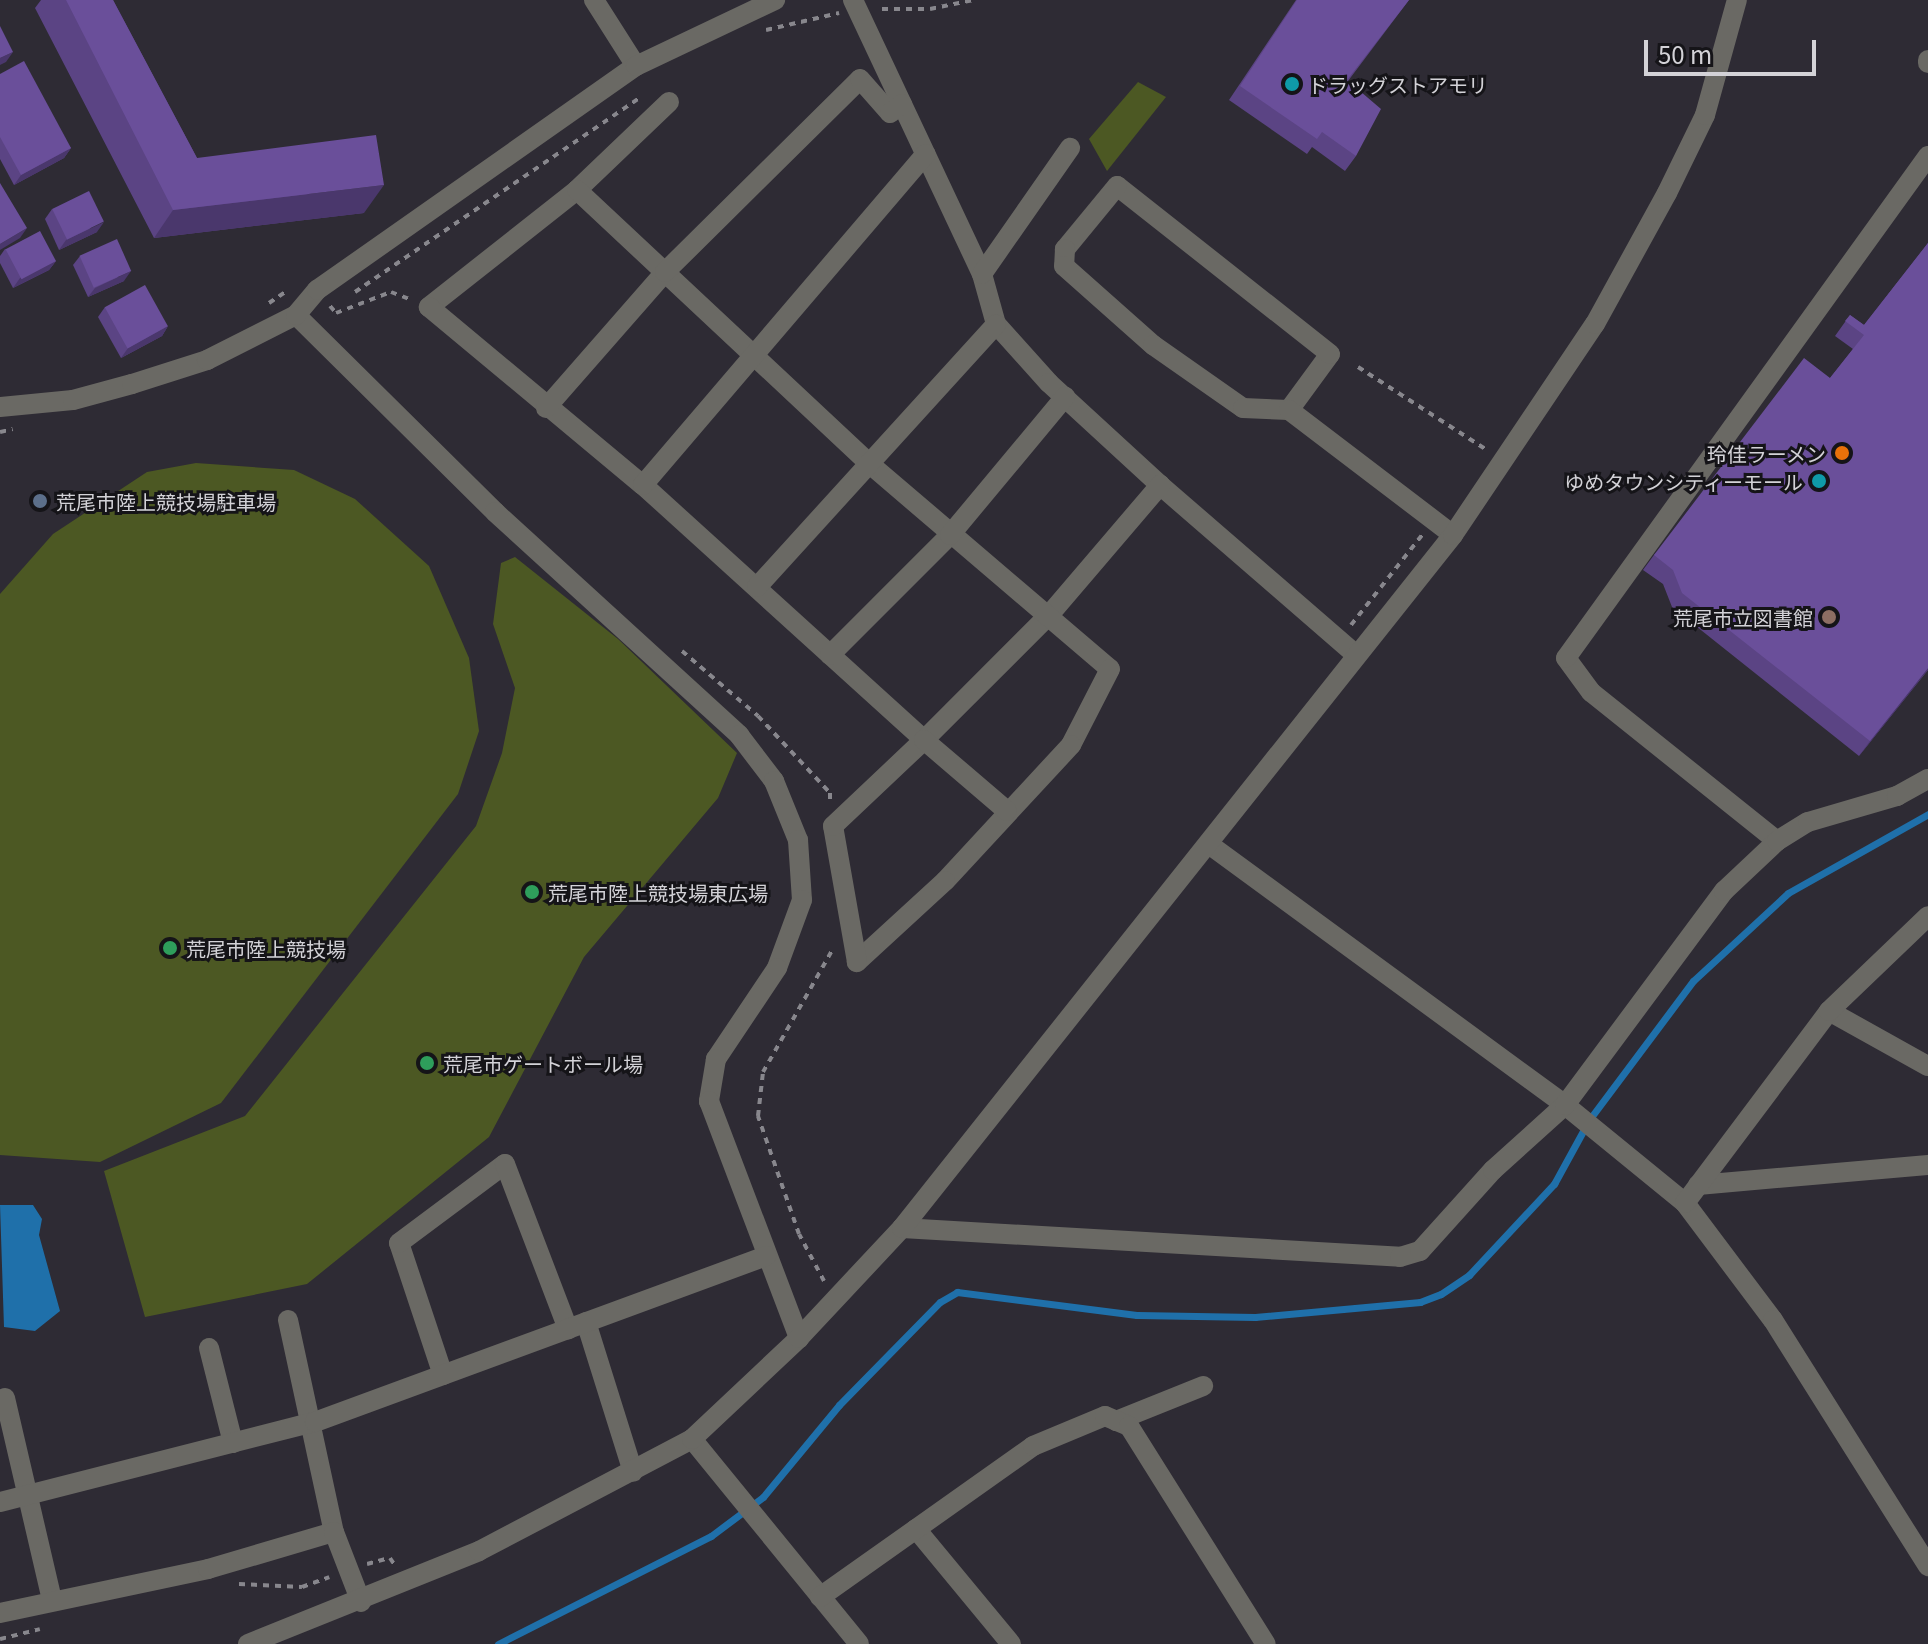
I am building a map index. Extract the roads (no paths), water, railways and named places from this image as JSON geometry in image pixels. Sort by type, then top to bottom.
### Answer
[{"type":"street","points":[[594,0],[636,66]]},
{"type":"street","points":[[0,407],[73,400],[132,384],[207,360],[299,319],[636,66],[775,0]]},
{"type":"street","points":[[248,1644],[361,1602],[558,1513],[692,1439],[799,1338],[902,1228],[1210,845],[1453,535],[1595,324],[1667,193],[1705,115],[1737,0]]},
{"type":"street","points":[[857,7],[982,274],[996,324],[1065,397],[1160,485],[1356,655]]},
{"type":"street","points":[[546,408],[665,272],[860,79],[890,113],[902,104]]},
{"type":"street","points":[[669,102],[577,190],[429,307],[546,408],[643,485],[924,740],[1007,811]]},
{"type":"street","points":[[982,274],[1070,148]]},
{"type":"street","points":[[643,485],[752,352],[926,154]]},
{"type":"street","points":[[1777,841],[1591,692],[1566,658],[1928,156]]},
{"type":"street","points":[[1289,410],[1330,354],[1117,186],[1065,249],[1064,266],[1153,345],[1243,408],[1289,410],[1453,535]]},
{"type":"street","points":[[577,190],[871,465],[950,535],[1050,614],[1110,669],[1071,745],[945,881],[857,962],[833,826],[1050,614],[1160,485]]},
{"type":"street","points":[[299,319],[495,512],[739,735],[774,781],[798,840],[802,900],[777,968],[716,1059],[709,1101],[799,1338]]},
{"type":"street","points":[[757,587],[996,324]]},
{"type":"street","points":[[830,655],[950,535],[1065,397]]},
{"type":"street","points":[[902,1228],[1400,1257],[1420,1251],[1493,1170],[1568,1108],[1724,891],[1777,841],[1808,822],[1897,796],[1928,779]]},
{"type":"street","points":[[1210,845],[1568,1108],[1685,1203],[1773,1320],[1928,1566]]},
{"type":"street","points":[[1685,1203],[1829,1011],[1928,916]]},
{"type":"street","points":[[1829,1011],[1928,1066]]},
{"type":"street","points":[[443,1375],[399,1243],[505,1164],[577,1325],[633,1472]]},
{"type":"street","points":[[1698,1185],[1928,1165]]},
{"type":"street","points":[[0,1502],[310,1423],[766,1256]]},
{"type":"street","points":[[288,1320],[334,1532],[361,1602]]},
{"type":"street","points":[[209,1348],[233,1443]]},
{"type":"street","points":[[1116,1421],[1203,1386]]},
{"type":"street","points":[[5,1398],[52,1600]]},
{"type":"street","points":[[820,1597],[1033,1446],[1105,1416],[1129,1426],[1266,1644]]},
{"type":"street","points":[[692,1439],[752,1517],[859,1644]]},
{"type":"street","points":[[916,1529],[1011,1644]]},
{"type":"street","points":[[0,1613],[208,1569],[334,1532]]},
{"type":"water","points":[[0,1205],[33,1205],[42,1219],[39,1235],[60,1311],[35,1331],[4,1327]]},
{"type":"waterway","points":[[498,1644],[711,1536],[763,1497],[839,1405],[940,1302],[957,1292],[1137,1315],[1255,1317],[1420,1302],[1441,1294],[1469,1275],[1554,1184],[1589,1120],[1693,981],[1788,893],[1928,814]]},
{"type":"place","name":"ドラッグストアモリ","points":[[1292,84]]},
{"type":"place","name":"玲佳ラーメン","points":[[1842,453]]},
{"type":"place","name":"ゆめタウンシティーモール","points":[[1819,481]]},
{"type":"place","name":"荒尾市陸上競技場駐車場","points":[[40,501]]},
{"type":"place","name":"荒尾市立図書館","points":[[1829,617]]},
{"type":"place","name":"荒尾市陸上競技場東広場","points":[[532,892]]},
{"type":"place","name":"荒尾市陸上競技場","points":[[170,948]]},
{"type":"place","name":"荒尾市ゲートボール場","points":[[427,1063]]}]
